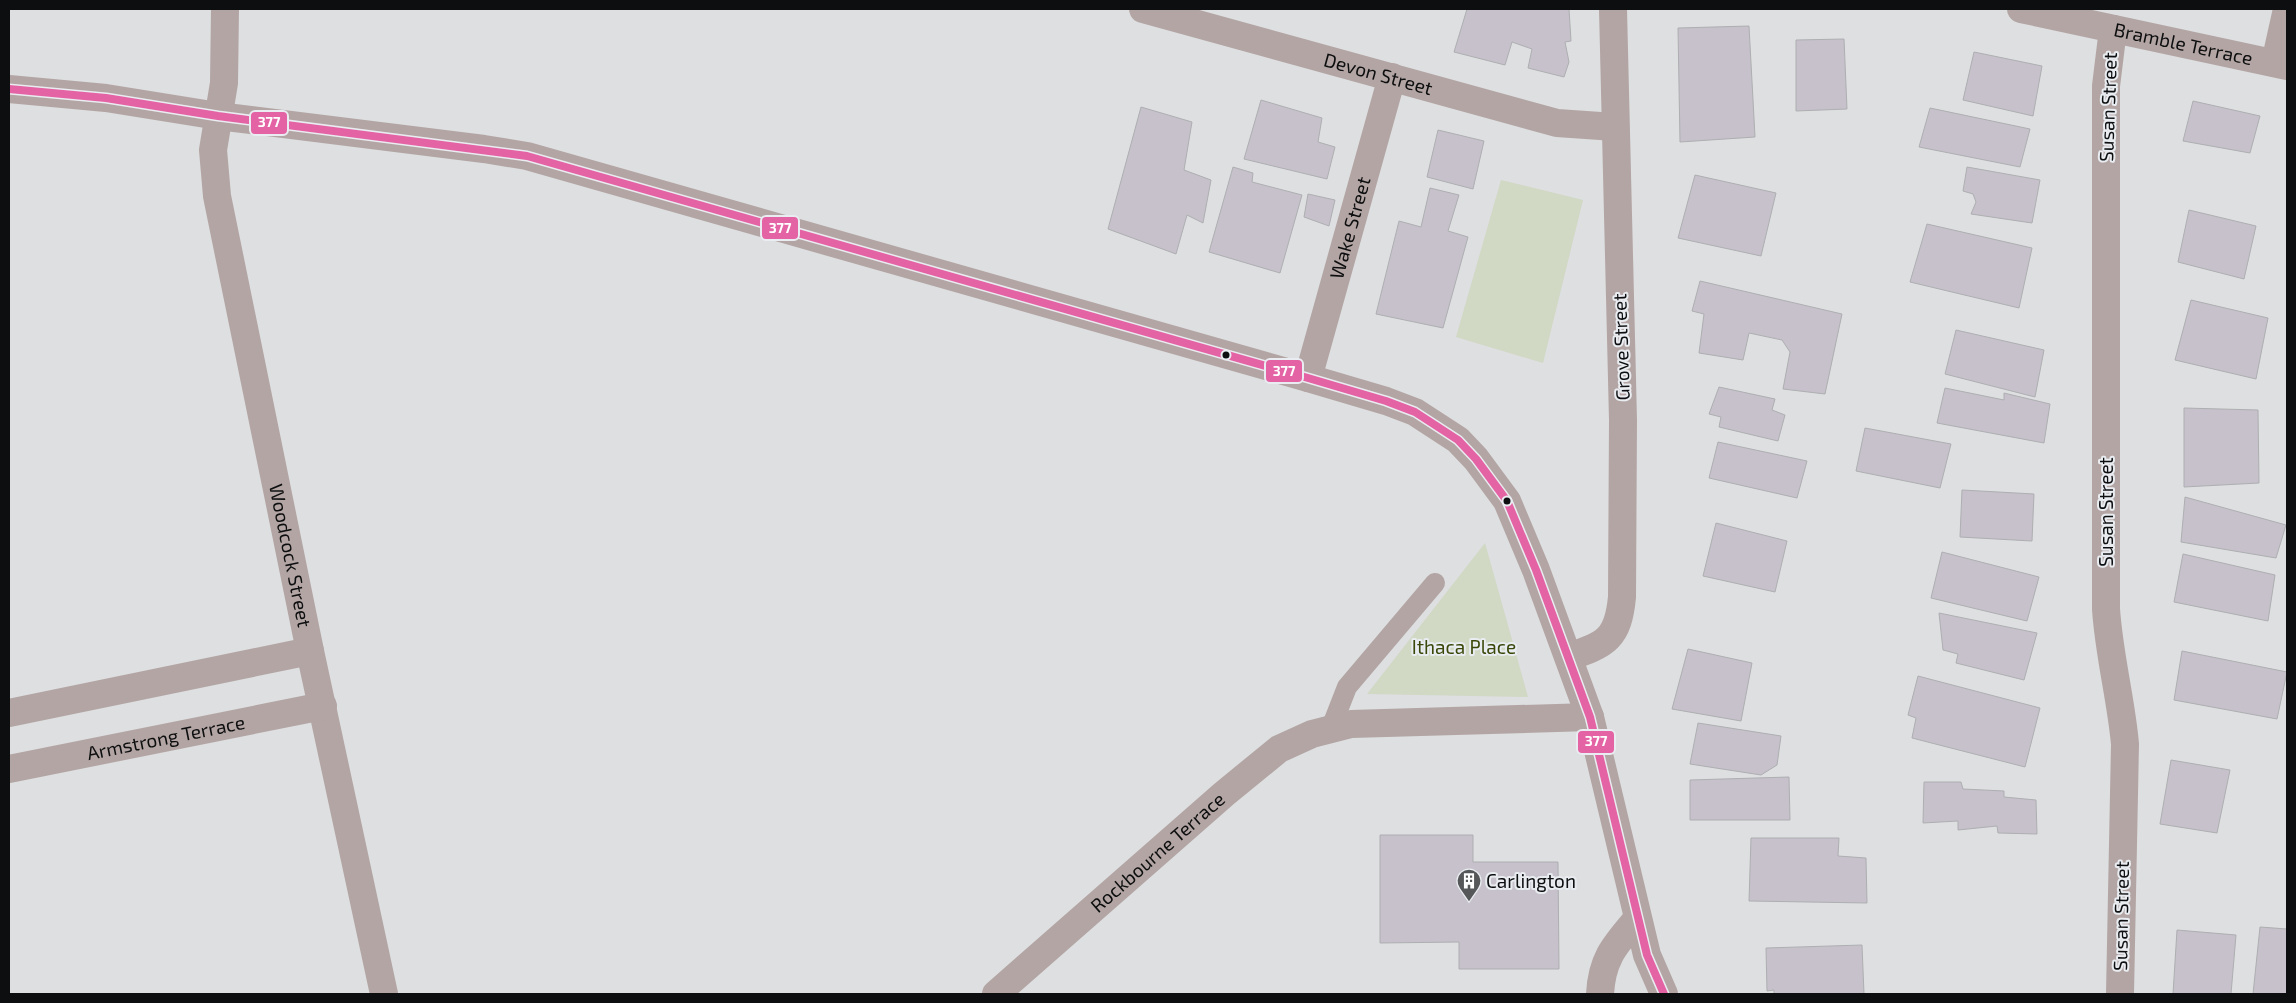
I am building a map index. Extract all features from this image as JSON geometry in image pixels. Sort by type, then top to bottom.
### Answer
[{"type":"street","name":"Woodcock Street","points":[[226,9],[224,83],[213,162],[217,196],[310,651],[384,994]]},
{"type":"street","name":"Devon Street","points":[[1143,9],[1557,123],[1616,127]]},
{"type":"street","name":"Grove Street","points":[[1569,656],[1595,648],[1610,638],[1619,622],[1622,598],[1623,420],[1613,9]]},
{"type":"street","name":"Bramble Terrace","points":[[2020,9],[2281,65]]},
{"type":"street","points":[[2281,65],[2287,9]]},
{"type":"street","name":"Susan Street","points":[[2113,29],[2106,86],[2106,609],[2108,644],[2122,714],[2125,744],[2120,994]]},
{"type":"street","name":"Wake Street","points":[[1308,378],[1392,77]]},
{"type":"street","points":[[9,89],[106,98],[218,116],[527,156],[1308,378],[1415,412],[1458,440],[1497,486],[1514,516],[1569,656],[1590,717],[1637,918],[1647,955],[1664,994]]},
{"type":"street","points":[[9,713],[310,651]]},
{"type":"street","name":"Armstrong Terrace","points":[[9,769],[322,706]]},
{"type":"street","name":"Rockbourne Terrace","points":[[996,994],[1224,794],[1279,750],[1312,734],[1351,724],[1590,717]]},
{"type":"street","points":[[1600,994],[1601,975],[1605,963],[1619,940],[1637,918]]},
{"type":"lane","points":[[1331,728],[1347,688],[1435,583]]},
{"type":"green space","points":[[1501,180],[1583,200],[1543,363],[1456,337]]},
{"type":"green space","name":"Ithaca Place","points":[[1485,543],[1528,697],[1367,694]]},
{"type":"building","points":[[1467,9],[1569,9],[1571,41],[1565,42],[1569,62],[1564,77],[1528,68],[1532,49],[1512,42],[1505,65],[1454,52]]},
{"type":"building","points":[[1749,26],[1755,137],[1680,142],[1678,28]]},
{"type":"building","points":[[1844,39],[1847,109],[1796,111],[1796,40]]},
{"type":"building","points":[[1974,52],[2042,66],[2033,116],[1963,100]]},
{"type":"building","points":[[1261,100],[1322,118],[1318,142],[1335,147],[1327,179],[1244,159]]},
{"type":"building","points":[[2193,101],[2260,116],[2250,153],[2183,141]]},
{"type":"building","points":[[1141,107],[1192,122],[1184,170],[1211,180],[1203,223],[1187,215],[1176,254],[1108,229]]},
{"type":"building","points":[[1930,108],[2030,129],[2020,167],[1919,147]]},
{"type":"building","points":[[1438,130],[1484,141],[1473,189],[1427,177]]},
{"type":"building","points":[[1233,167],[1253,173],[1252,182],[1302,195],[1280,273],[1209,252]]},
{"type":"building","points":[[1967,167],[2040,180],[2032,223],[1971,214],[1976,202],[1973,194],[1963,191]]},
{"type":"building","points":[[1695,175],[1776,193],[1761,256],[1678,238]]},
{"type":"building","points":[[1430,188],[1459,195],[1448,231],[1468,237],[1443,328],[1376,314],[1399,221],[1421,227]]},
{"type":"building","points":[[1308,194],[1335,200],[1329,226],[1304,217]]},
{"type":"building","points":[[2189,210],[2256,226],[2244,279],[2178,262]]},
{"type":"building","points":[[1927,224],[2032,248],[2019,308],[1910,282]]},
{"type":"building","points":[[1700,281],[1842,314],[1825,394],[1783,389],[1790,352],[1782,340],[1749,333],[1743,360],[1699,353],[1704,314],[1692,311]]},
{"type":"building","points":[[2191,300],[2268,318],[2256,379],[2175,360]]},
{"type":"building","points":[[1956,330],[2044,350],[2035,397],[1945,374]]},
{"type":"building","points":[[1719,387],[1775,399],[1772,410],[1785,415],[1778,441],[1719,427],[1721,417],[1709,414]]},
{"type":"building","points":[[1945,388],[2004,400],[2004,393],[2050,404],[2044,443],[1937,423]]},
{"type":"building","points":[[2184,408],[2258,410],[2259,483],[2184,487]]},
{"type":"building","points":[[1865,428],[1951,444],[1940,488],[1856,471]]},
{"type":"building","points":[[1718,442],[1807,461],[1797,498],[1709,478]]},
{"type":"building","points":[[1962,490],[2034,494],[2032,541],[1960,537]]},
{"type":"building","points":[[2185,497],[2286,525],[2276,558],[2181,542]]},
{"type":"building","points":[[1716,523],[1787,541],[1775,592],[1703,576]]},
{"type":"building","points":[[1942,552],[2039,577],[2027,621],[1931,598]]},
{"type":"building","points":[[2183,554],[2275,575],[2268,621],[2174,602]]},
{"type":"building","points":[[1939,613],[2037,633],[2024,680],[1956,663],[1958,654],[1943,650]]},
{"type":"building","points":[[1688,649],[1752,663],[1741,721],[1672,709]]},
{"type":"building","points":[[2182,651],[2287,672],[2277,719],[2174,700]]},
{"type":"building","points":[[1918,676],[2040,708],[2025,767],[1912,738],[1916,718],[1908,715]]},
{"type":"building","points":[[1698,723],[1781,736],[1777,765],[1761,775],[1690,764]]},
{"type":"building","points":[[2171,760],[2230,770],[2217,833],[2160,824]]},
{"type":"building","points":[[1789,777],[1790,820],[1690,820],[1690,780]]},
{"type":"building","points":[[1924,782],[1961,782],[1963,789],[2004,791],[2004,797],[2036,800],[2037,834],[1998,833],[1997,826],[1958,830],[1958,821],[1923,823]]},
{"type":"building","name":"Carlington","points":[[1380,835],[1473,835],[1473,862],[1558,862],[1559,969],[1459,969],[1459,942],[1380,943]]},
{"type":"building","points":[[1751,838],[1839,838],[1838,856],[1866,858],[1867,903],[1749,901]]},
{"type":"building","points":[[2260,927],[2287,929],[2287,994],[2253,994]]},
{"type":"building","points":[[2177,930],[2236,935],[2231,994],[2173,994]]},
{"type":"building","points":[[1862,945],[1864,994],[1774,994],[1774,990],[1767,991],[1766,948]]},
{"type":"transit line","name":"377","points":[[9,89],[106,98],[218,116],[527,156],[1308,378],[1386,401],[1415,412],[1458,440],[1476,459],[1507,501],[1536,570],[1590,717],[1647,955],[1664,994]]},
{"type":"place","name":"Carlington","points":[[1469,902]]}]
